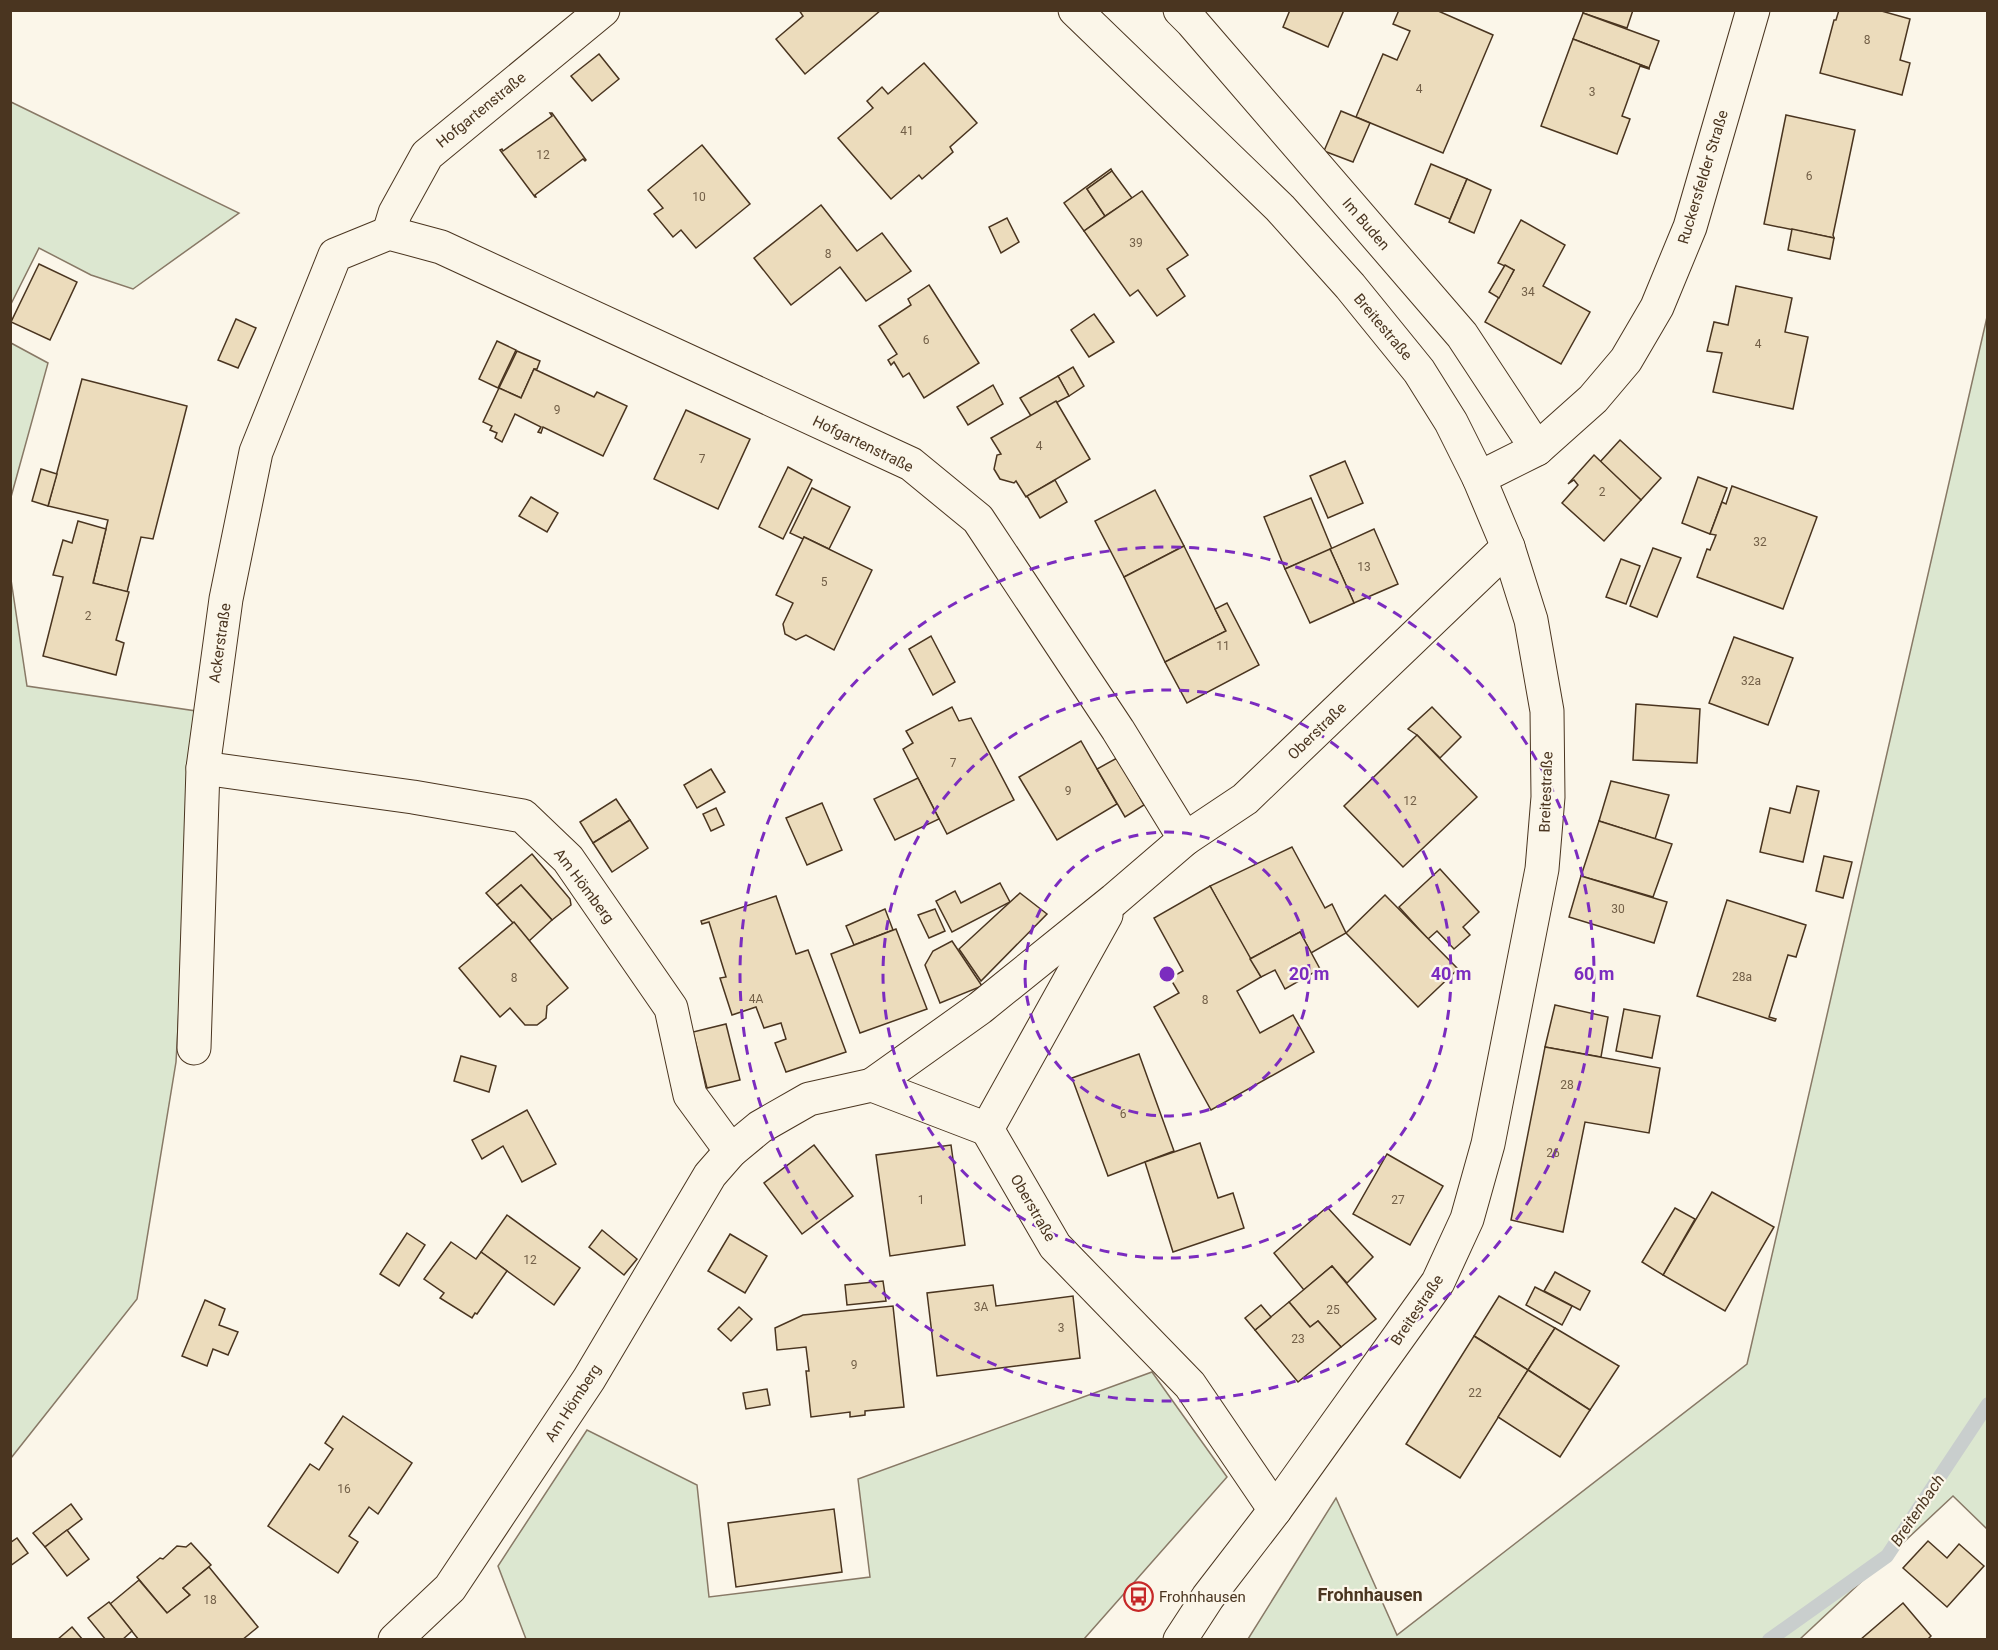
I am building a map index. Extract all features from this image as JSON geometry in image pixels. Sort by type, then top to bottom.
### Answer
[{"type":"street","name":"Hofgartenstraße","points":[[603,10],[427,155],[395,213],[389,233],[441,247],[911,464],[978,519],[1118,730],[1185,839]]},
{"type":"street","name":"Breitestraße","points":[[1075,10],[1280,208],[1350,286],[1419,371],[1451,422],[1479,478],[1508,547],[1531,620],[1546,711],[1548,796],[1542,869],[1488,1144],[1467,1219],[1438,1282],[1275,1510],[1230,1566],[1180,1640]]},
{"type":"street","name":"Ruckersfelder Straße","points":[[1479,478],[1537,449],[1593,399],[1626,360],[1657,307],[1690,227],[1753,10]]},
{"type":"street","name":"Im Buden","points":[[1190,14],[1462,335],[1537,449]]},
{"type":"street","name":"Ackerstraße","points":[[194,1048],[203,768],[226,599],[256,452],[335,255],[389,233]]},
{"type":"street","name":"Oberstraße","points":[[872,1085],[980,1008],[1114,900],[1185,839],[1245,800],[1508,547]]},
{"type":"street","name":"Am Hömberg","points":[[203,768],[413,797],[523,816],[568,859],[671,1008],[690,1095],[731,1151]]},
{"type":"street","name":"Oberstraße","points":[[1114,900],[987,1129],[1055,1246],[1190,1386],[1275,1510]]},
{"type":"street","name":"Am Hömberg","points":[[395,1640],[450,1588],[589,1379],[710,1175],[731,1151],[760,1128],[809,1099],[872,1085]]},
{"type":"street","points":[[872,1085],[987,1129]]},
{"type":"green space","points":[[11,102],[239,213],[133,289],[91,275],[39,248],[11,304]]},
{"type":"green space","points":[[1987,317],[1987,1529],[1953,1496],[1800,1639],[1248,1639],[1336,1498],[1397,1635],[1747,1364]]},
{"type":"green space","points":[[11,343],[48,363],[11,497]]},
{"type":"green space","points":[[10,573],[27,686],[196,711],[176,1062],[137,1299],[11,1458]]},
{"type":"green space","points":[[1152,1372],[1227,1477],[1084,1639],[526,1639],[498,1566],[587,1430],[697,1485],[709,1597],[870,1577],[858,1479]]},
{"type":"building","points":[[799,10],[881,10],[805,74],[776,39],[803,16]]},
{"type":"building","points":[[1290,10],[1344,10],[1328,47],[1283,27]]},
{"type":"building","points":[[1399,10],[1436,10],[1493,35],[1443,153],[1356,117],[1383,54],[1397,60],[1410,31],[1393,24]]},
{"type":"building","points":[[1584,10],[1633,10],[1627,28],[1583,13]]},
{"type":"building","points":[[1839,10],[1878,10],[1910,19],[1900,60],[1910,63],[1902,95],[1820,73],[1834,20]]},
{"type":"building","points":[[1583,13],[1659,41],[1649,68],[1573,39]]},
{"type":"building","points":[[1573,39],[1649,68],[1640,66],[1622,116],[1630,119],[1617,154],[1541,126]]},
{"type":"building","points":[[599,54],[619,79],[592,101],[571,76]]},
{"type":"building","points":[[924,63],[977,123],[950,147],[953,152],[922,179],[919,175],[891,199],[838,138],[873,108],[867,101],[882,87],[888,94]]},
{"type":"building","points":[[1341,111],[1370,123],[1353,162],[1324,151]]},
{"type":"building","points":[[550,113],[586,160],[583,159],[535,197],[500,150],[503,151],[552,116]]},
{"type":"building","points":[[1786,115],[1855,130],[1834,238],[1764,224]]},
{"type":"building","points":[[702,145],[750,204],[696,248],[681,230],[673,237],[654,214],[663,208],[648,190]]},
{"type":"building","points":[[1431,164],[1467,179],[1450,219],[1415,204]]},
{"type":"building","points":[[1111,169],[1112,171],[1087,189],[1105,216],[1084,231],[1064,203]]},
{"type":"building","points":[[1112,171],[1132,198],[1105,216],[1087,189]]},
{"type":"building","points":[[1467,179],[1491,190],[1474,233],[1449,222]]},
{"type":"building","points":[[1142,191],[1188,255],[1167,269],[1185,296],[1157,316],[1138,290],[1130,296],[1084,231]]},
{"type":"building","points":[[821,205],[857,251],[882,233],[911,271],[866,301],[840,267],[791,305],[754,258]]},
{"type":"building","points":[[1007,218],[1019,242],[1001,253],[989,227]]},
{"type":"building","points":[[1521,220],[1565,245],[1543,286],[1590,312],[1561,364],[1485,322],[1514,270],[1498,263]]},
{"type":"building","points":[[1792,229],[1834,238],[1830,259],[1788,250]]},
{"type":"building","points":[[39,264],[77,282],[50,340],[11,322]]},
{"type":"building","points":[[1505,265],[1514,270],[1499,298],[1489,292]]},
{"type":"building","points":[[929,285],[979,363],[924,398],[909,373],[903,377],[894,362],[891,365],[888,360],[897,354],[879,326],[911,305],[908,299]]},
{"type":"building","points":[[1736,286],[1792,298],[1785,332],[1808,337],[1793,409],[1713,392],[1722,353],[1707,351],[1714,322],[1728,325]]},
{"type":"building","points":[[1094,314],[1114,342],[1089,357],[1071,330]]},
{"type":"building","points":[[236,319],[256,328],[238,368],[218,360]]},
{"type":"building","points":[[497,341],[516,350],[498,388],[479,379]]},
{"type":"building","points":[[517,351],[540,361],[521,398],[499,388]]},
{"type":"building","points":[[1073,367],[1084,386],[1069,396],[1058,376]]},
{"type":"building","points":[[534,369],[594,397],[597,392],[627,406],[603,456],[543,427],[541,433],[538,432],[541,427],[515,414],[502,442],[495,438],[497,433],[490,430],[492,426],[483,422],[499,388],[521,398]]},
{"type":"building","points":[[1058,376],[1069,396],[1031,416],[1020,398]]},
{"type":"building","points":[[82,379],[187,406],[153,539],[141,537],[127,592],[93,583],[108,520],[48,506]]},
{"type":"building","points":[[993,385],[1003,404],[968,425],[957,407]]},
{"type":"building","points":[[1056,401],[1090,459],[1026,497],[1016,481],[1014,483],[1000,479],[994,469],[997,455],[1001,454],[991,438]]},
{"type":"building","points":[[686,410],[750,439],[718,509],[654,479]]},
{"type":"building","points":[[1620,440],[1661,478],[1641,500],[1600,462]]},
{"type":"building","points":[[1594,455],[1641,500],[1604,541],[1562,503],[1578,485],[1574,480],[1568,484]]},
{"type":"building","points":[[1345,461],[1363,503],[1328,518],[1310,476]]},
{"type":"building","points":[[788,467],[812,480],[783,539],[759,527]]},
{"type":"building","points":[[41,469],[57,474],[48,506],[32,501]]},
{"type":"building","points":[[1698,477],[1727,488],[1710,534],[1682,523]]},
{"type":"building","points":[[1055,480],[1067,502],[1040,518],[1027,496]]},
{"type":"building","points":[[1732,486],[1817,517],[1783,609],[1697,577],[1707,549],[1710,550],[1716,535],[1710,534],[1722,502],[1726,504]]},
{"type":"building","points":[[812,488],[850,507],[829,549],[790,533]]},
{"type":"building","points":[[1155,490],[1184,546],[1124,577],[1095,521]]},
{"type":"building","points":[[531,497],[558,513],[547,532],[519,516]]},
{"type":"building","points":[[1311,498],[1332,549],[1285,569],[1264,517]]},
{"type":"building","points":[[78,521],[106,529],[93,583],[129,592],[116,640],[124,643],[116,675],[43,656],[63,577],[53,575],[63,540],[72,543]]},
{"type":"building","points":[[1374,529],[1398,584],[1354,603],[1330,549]]},
{"type":"building","points":[[804,537],[872,570],[834,650],[806,635],[796,640],[785,634],[783,624],[793,603],[776,595]]},
{"type":"building","points":[[1184,546],[1226,631],[1165,662],[1124,577]]},
{"type":"building","points":[[1653,548],[1681,558],[1657,617],[1630,606]]},
{"type":"building","points":[[1330,549],[1354,603],[1310,623],[1285,569]]},
{"type":"building","points":[[1621,559],[1640,566],[1626,604],[1606,597]]},
{"type":"building","points":[[1227,603],[1259,665],[1187,703],[1165,662],[1226,631],[1215,609]]},
{"type":"building","points":[[931,636],[955,682],[933,695],[909,649]]},
{"type":"building","points":[[1734,637],[1793,658],[1768,725],[1709,703]]},
{"type":"building","points":[[1636,704],[1700,709],[1697,763],[1633,760]]},
{"type":"building","points":[[952,707],[959,721],[971,718],[1014,800],[947,834],[903,749],[913,743],[906,731]]},
{"type":"building","points":[[1432,707],[1461,737],[1440,758],[1408,729]]},
{"type":"building","points":[[1417,735],[1477,797],[1403,867],[1344,806]]},
{"type":"building","points":[[1081,741],[1117,804],[1057,840],[1019,777]]},
{"type":"building","points":[[1117,758],[1144,805],[1125,817],[1097,769]]},
{"type":"building","points":[[711,769],[725,792],[697,808],[684,785]]},
{"type":"building","points":[[918,778],[939,819],[895,840],[874,799]]},
{"type":"building","points":[[1611,781],[1669,795],[1655,839],[1599,821]]},
{"type":"building","points":[[1797,786],[1819,791],[1803,862],[1760,852],[1770,808],[1790,813]]},
{"type":"building","points":[[616,799],[630,820],[593,843],[580,822]]},
{"type":"building","points":[[822,803],[842,850],[807,865],[786,818]]},
{"type":"building","points":[[716,808],[724,825],[711,831],[703,814]]},
{"type":"building","points":[[630,820],[648,848],[612,872],[593,843]]},
{"type":"building","points":[[1599,821],[1672,844],[1653,897],[1581,876]]},
{"type":"building","points":[[1292,847],[1325,908],[1332,904],[1346,933],[1311,953],[1300,932],[1250,959],[1210,886]]},
{"type":"building","points":[[532,854],[570,899],[571,905],[552,920],[521,885],[497,905],[486,893]]},
{"type":"building","points":[[1824,856],[1852,862],[1843,898],[1816,891]]},
{"type":"building","points":[[1440,869],[1479,912],[1463,927],[1470,935],[1454,949],[1437,931],[1428,939],[1399,907]]},
{"type":"building","points":[[1581,876],[1667,902],[1654,943],[1569,917]]},
{"type":"building","points":[[1000,883],[1010,902],[952,932],[936,901],[955,891],[961,903]]},
{"type":"building","points":[[521,885],[552,920],[529,941],[497,905]]},
{"type":"building","points":[[1210,886],[1261,977],[1237,991],[1260,1033],[1293,1015],[1314,1052],[1211,1110],[1154,1007],[1179,993],[1170,978],[1183,971],[1154,918]]},
{"type":"building","points":[[1020,893],[1047,914],[981,981],[959,949]]},
{"type":"building","points":[[1385,895],[1458,969],[1418,1007],[1346,933]]},
{"type":"building","points":[[776,896],[796,954],[808,950],[846,1052],[786,1072],[775,1043],[786,1039],[781,1023],[764,1028],[756,1007],[732,1015],[720,978],[726,977],[709,922],[702,924],[701,921]]},
{"type":"building","points":[[1727,900],[1806,925],[1796,957],[1788,955],[1769,1017],[1776,1019],[1775,1021],[1697,996]]},
{"type":"building","points":[[885,909],[893,930],[854,945],[846,926]]},
{"type":"building","points":[[935,909],[945,931],[929,938],[918,915]]},
{"type":"building","points":[[514,922],[568,988],[547,1006],[546,1018],[537,1025],[525,1025],[510,1008],[500,1017],[459,968]]},
{"type":"building","points":[[896,929],[927,1009],[860,1033],[831,954]]},
{"type":"building","points":[[1300,932],[1320,969],[1285,989],[1275,970],[1261,977],[1250,959]]},
{"type":"building","points":[[952,941],[982,986],[940,1003],[925,965],[933,951]]},
{"type":"building","points":[[1555,1005],[1608,1017],[1601,1057],[1545,1047]]},
{"type":"building","points":[[1624,1009],[1660,1016],[1652,1058],[1616,1051]]},
{"type":"building","points":[[726,1024],[740,1080],[707,1088],[693,1032]]},
{"type":"building","points":[[1545,1047],[1660,1068],[1649,1133],[1585,1122],[1563,1232],[1511,1220]]},
{"type":"building","points":[[1139,1054],[1174,1151],[1108,1176],[1072,1078]]},
{"type":"building","points":[[461,1056],[496,1066],[489,1092],[454,1081]]},
{"type":"building","points":[[527,1110],[556,1164],[522,1182],[503,1146],[482,1159],[472,1140]]},
{"type":"building","points":[[1200,1143],[1218,1198],[1233,1193],[1244,1228],[1173,1252],[1145,1162]]},
{"type":"building","points":[[814,1145],[853,1196],[802,1234],[764,1183]]},
{"type":"building","points":[[951,1145],[965,1245],[890,1256],[876,1155]]},
{"type":"building","points":[[1387,1154],[1443,1186],[1410,1245],[1353,1214]]},
{"type":"building","points":[[1712,1192],[1774,1227],[1725,1311],[1663,1275]]},
{"type":"building","points":[[1327,1207],[1373,1257],[1347,1283],[1332,1266],[1304,1290],[1274,1253]]},
{"type":"building","points":[[1675,1208],[1695,1219],[1663,1275],[1642,1262]]},
{"type":"building","points":[[507,1215],[580,1268],[554,1305],[481,1252]]},
{"type":"building","points":[[602,1230],[637,1259],[624,1275],[589,1247]]},
{"type":"building","points":[[407,1233],[425,1245],[399,1286],[380,1274]]},
{"type":"building","points":[[730,1234],[767,1256],[745,1293],[708,1271]]},
{"type":"building","points":[[451,1242],[476,1259],[481,1252],[507,1271],[472,1318],[440,1298],[444,1293],[424,1279]]},
{"type":"building","points":[[1332,1266],[1376,1319],[1341,1347],[1318,1321],[1310,1327],[1289,1302]]},
{"type":"building","points":[[1555,1272],[1590,1291],[1580,1310],[1544,1291]]},
{"type":"building","points":[[883,1281],[886,1301],[847,1305],[845,1285]]},
{"type":"building","points":[[993,1285],[996,1306],[1073,1296],[1080,1358],[937,1376],[927,1293]]},
{"type":"building","points":[[1535,1287],[1572,1306],[1562,1325],[1526,1305]]},
{"type":"building","points":[[1499,1296],[1555,1328],[1528,1370],[1474,1336]]},
{"type":"building","points":[[205,1300],[225,1309],[219,1325],[238,1332],[228,1355],[213,1349],[207,1366],[182,1356]]},
{"type":"building","points":[[1289,1302],[1310,1327],[1318,1321],[1341,1347],[1298,1382],[1255,1330]]},
{"type":"building","points":[[1261,1305],[1271,1317],[1255,1330],[1245,1318]]},
{"type":"building","points":[[893,1306],[904,1407],[865,1411],[865,1415],[850,1417],[850,1412],[811,1417],[806,1347],[777,1350],[775,1328],[803,1315]]},
{"type":"building","points":[[739,1307],[752,1319],[731,1341],[718,1329]]},
{"type":"building","points":[[1555,1328],[1619,1366],[1590,1410],[1528,1370]]},
{"type":"building","points":[[1474,1336],[1528,1370],[1460,1478],[1406,1444]]},
{"type":"building","points":[[1528,1370],[1590,1410],[1560,1457],[1498,1417]]},
{"type":"building","points":[[767,1389],[770,1405],[746,1409],[743,1393]]},
{"type":"building","points":[[343,1416],[412,1463],[378,1514],[369,1507],[349,1536],[358,1542],[338,1573],[268,1526],[310,1464],[319,1470],[333,1449],[325,1443]]},
{"type":"building","points":[[71,1504],[82,1519],[45,1547],[33,1533]]},
{"type":"building","points":[[834,1509],[842,1572],[736,1587],[728,1523]]},
{"type":"building","points":[[67,1530],[89,1559],[67,1576],[45,1547]]},
{"type":"building","points":[[17,1538],[28,1553],[10,1566],[10,1543]]},
{"type":"building","points":[[1928,1541],[1947,1558],[1959,1544],[1984,1566],[1947,1607],[1903,1568]]},
{"type":"building","points":[[191,1543],[211,1565],[183,1588],[190,1595],[167,1613],[137,1577],[177,1546],[186,1547]]},
{"type":"building","points":[[209,1567],[258,1627],[242,1640],[139,1640],[110,1604],[139,1580],[167,1613],[190,1595],[183,1588]]},
{"type":"building","points":[[109,1602],[132,1631],[122,1640],[106,1640],[88,1618]]},
{"type":"building","points":[[1903,1603],[1931,1636],[1927,1640],[1860,1640]]},
{"type":"building","points":[[72,1627],[83,1640],[57,1640]]},
{"type":"waterway","name":"Breitenbach","points":[[1769,1640],[1887,1556],[1988,1404]]},
{"type":"place","name":"Frohnhausen","points":[[1138,1597]]},
{"type":"district","name":"Frohnhausen","points":[[1370,1595]]}]
